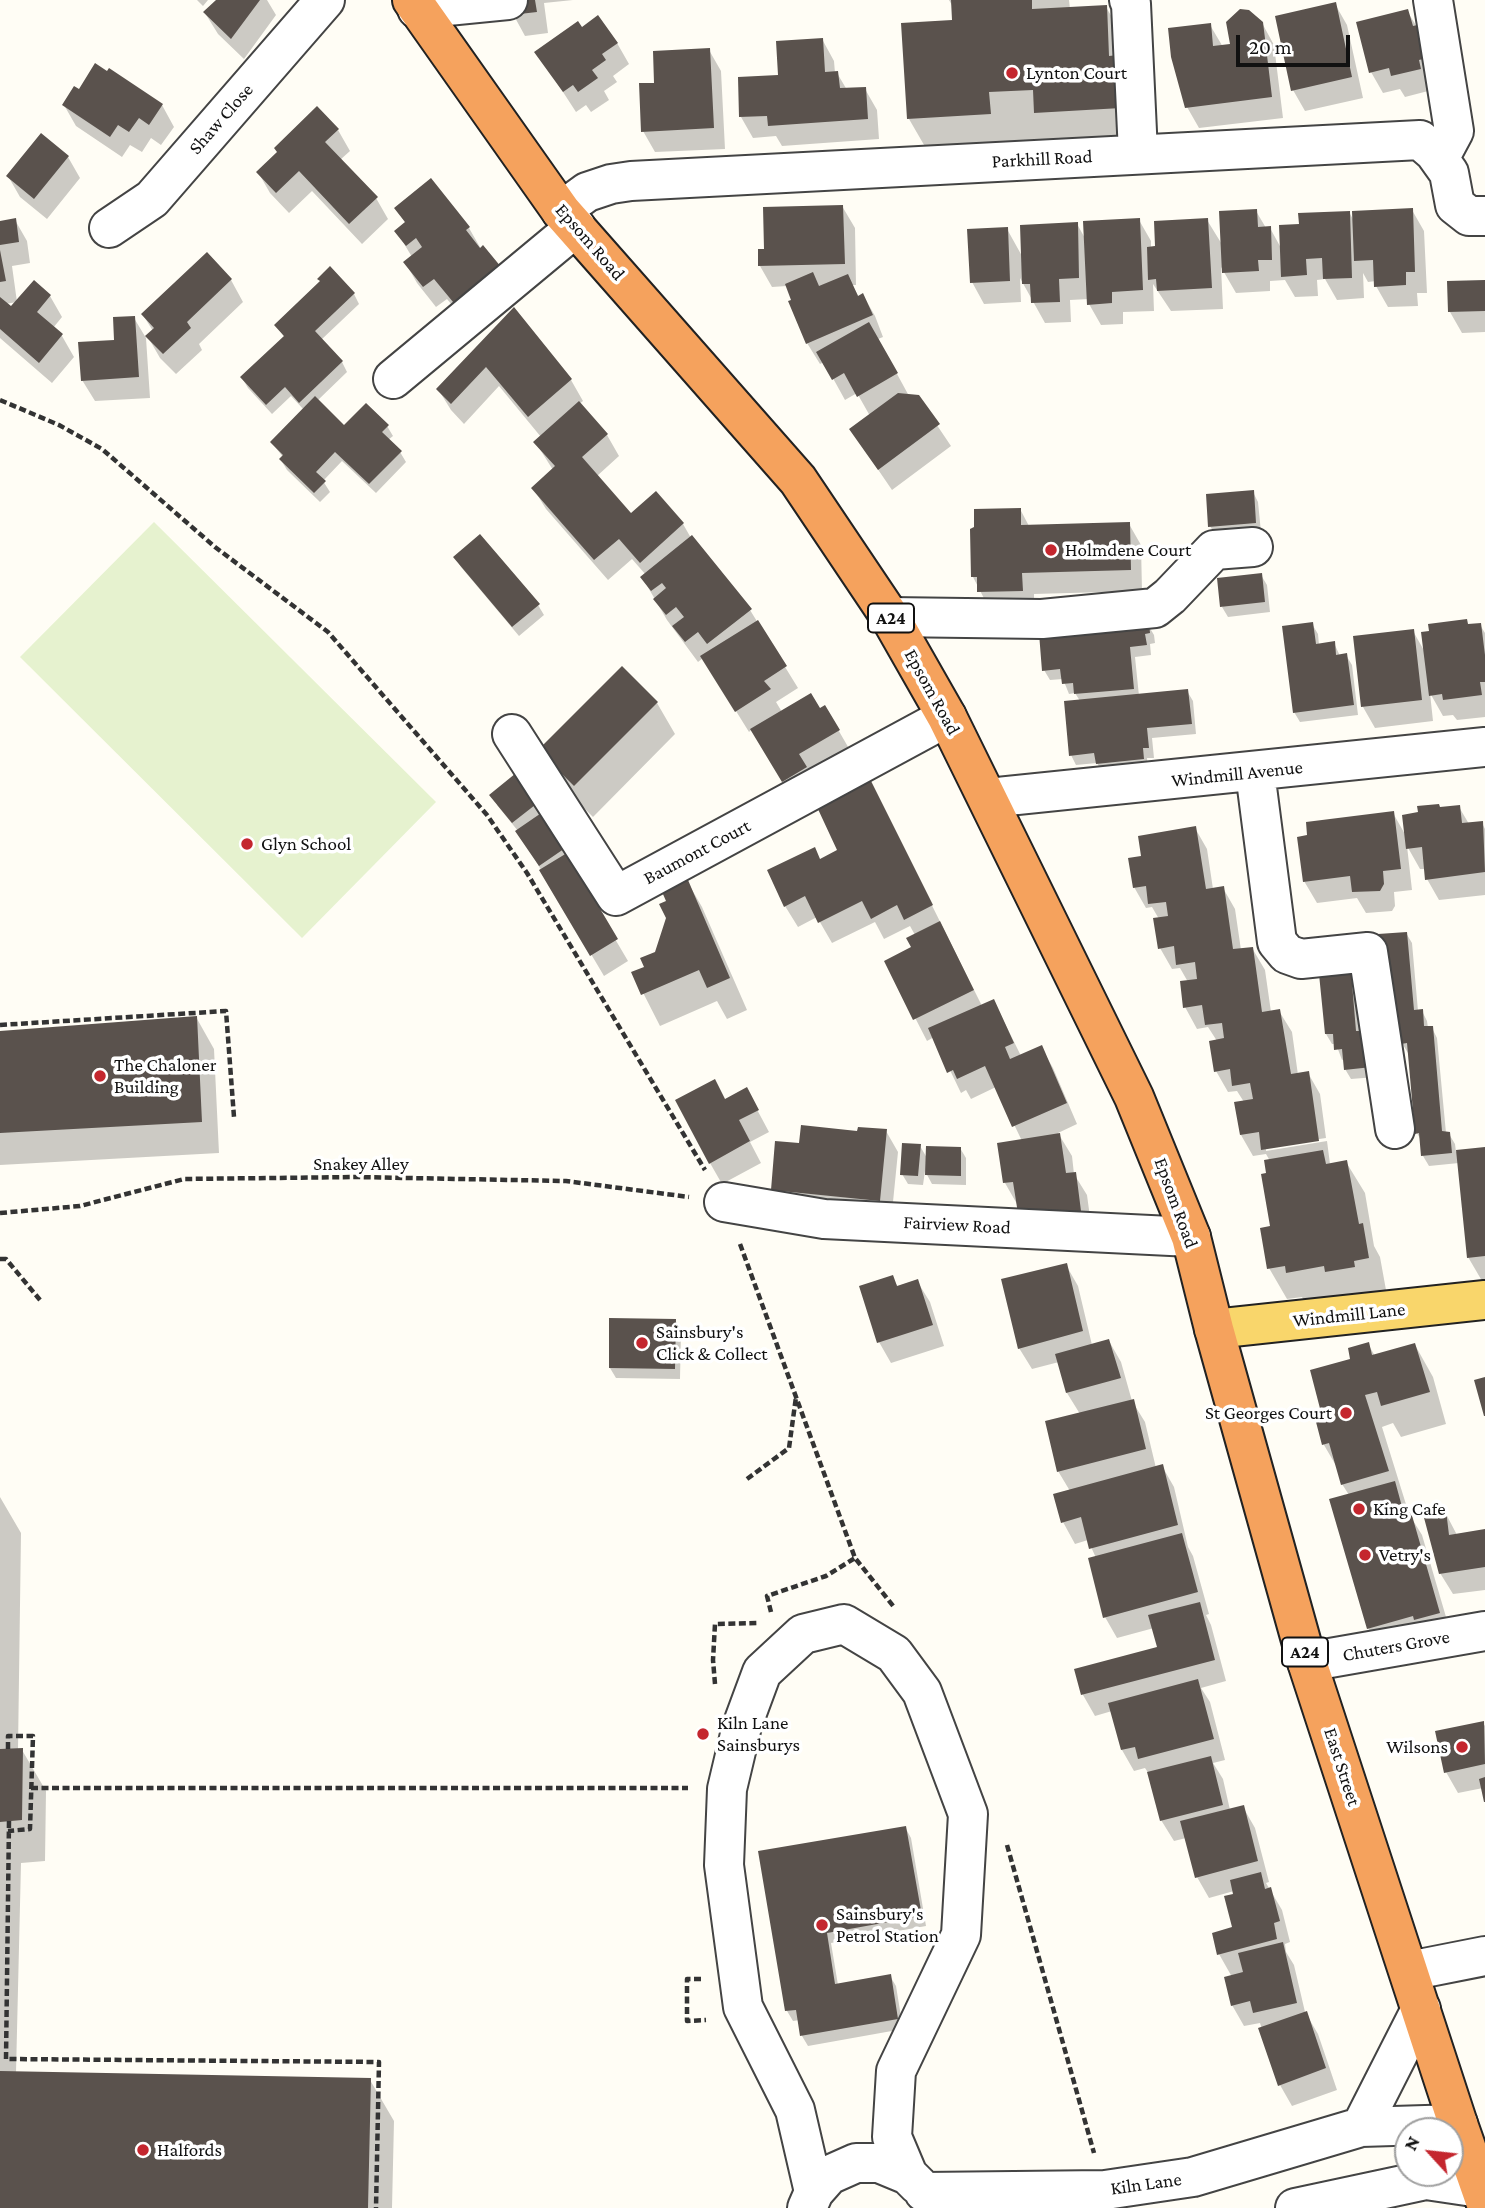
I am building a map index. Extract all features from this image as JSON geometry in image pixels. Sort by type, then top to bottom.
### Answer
[{"type":"highway","name":"Epsom Road","points":[[414,5],[569,219],[798,480],[890,617],[947,717],[1134,1097],[1191,1237],[1213,1329]]},
{"type":"highway","name":"East Street","points":[[1213,1329],[1307,1662],[1456,2117]]},
{"type":"highway","name":"East Street","points":[[1464,2140],[1483,2192]]},
{"type":"main road","name":"Windmill Lane","points":[[1213,1329],[1485,1300]]},
{"type":"street","name":"Shaw Close","points":[[109,228],[152,199],[325,0]]},
{"type":"street","points":[[414,5],[508,0]]},
{"type":"street","points":[[1129,0],[1138,153]]},
{"type":"street","points":[[1433,0],[1454,131],[1439,159],[1448,173],[1455,205],[1469,216],[1485,216]]},
{"type":"street","name":"Parkhill Road","points":[[393,379],[569,219],[587,192],[611,184],[1138,153],[1420,140],[1439,159]]},
{"type":"street","points":[[890,617],[1042,619],[1155,608],[1214,550],[1253,547]]},
{"type":"street","name":"Baumont Court","points":[[512,734],[616,896],[947,717]]},
{"type":"street","name":"Windmill Avenue","points":[[988,798],[1485,747]]},
{"type":"street","points":[[1255,772],[1277,942],[1287,954],[1301,959],[1368,952],[1395,1129]]},
{"type":"street","name":"Fairview Road","points":[[724,1202],[824,1219],[1191,1237]]},
{"type":"street","points":[[811,2200],[795,2110],[743,2007],[724,1865],[727,1789],[742,1726],[762,1672],[803,1634],[845,1624],[894,1654],[922,1692],[968,1814],[961,1935],[896,2071],[891,2137],[921,2192]]},
{"type":"street","name":"Chuters Grove","points":[[1307,1662],[1485,1631]]},
{"type":"street","points":[[1409,1971],[1485,1956]]},
{"type":"street","points":[[1361,2127],[1422,2009]]},
{"type":"street","name":"Kiln Lane","points":[[811,2200],[829,2175],[856,2163],[879,2163],[921,2192],[1118,2188],[1193,2177],[1361,2127],[1394,2126]]},
{"type":"street","points":[[1295,2208],[1426,2180],[1483,2192]]},
{"type":"path","points":[[0,400],[59,425],[103,449],[215,547],[328,632],[487,815],[527,873],[724,1202]]},
{"type":"path","points":[[0,1026],[226,1011],[234,1117]]},
{"type":"path","name":"Snakey Alley","points":[[0,1213],[80,1206],[184,1180],[355,1177],[566,1181],[724,1202]]},
{"type":"path","points":[[0,1259],[6,1259],[40,1300]]},
{"type":"path","points":[[747,1479],[789,1448],[796,1394]]},
{"type":"path","points":[[8,1749],[8,1736],[33,1736],[30,1829],[8,1831]]},
{"type":"path","points":[[31,1788],[692,1788]]},
{"type":"path","points":[[9,1821],[6,2059],[379,2062],[376,2208]]},
{"type":"green space","points":[[154,522],[436,802],[302,938],[20,657]]},
{"type":"building","points":[[216,0],[260,0],[231,39],[203,12]]},
{"type":"building","points":[[509,0],[535,0],[537,12],[511,15]]},
{"type":"building","name":"Lynton Court","points":[[951,0],[1032,0],[1032,9],[1107,5],[1109,56],[1118,55],[1121,108],[1034,113],[1033,90],[989,92],[991,114],[907,119],[901,23],[952,20]]},
{"type":"building","points":[[1336,2],[1352,77],[1291,91],[1275,16]]},
{"type":"building","points":[[1240,9],[1249,10],[1263,22],[1272,97],[1185,108],[1171,57],[1168,28],[1211,23],[1213,46],[1230,44],[1226,22]]},
{"type":"building","points":[[1408,9],[1413,26],[1422,24],[1431,57],[1419,60],[1421,69],[1391,76],[1389,68],[1369,73],[1356,22]]},
{"type":"building","points":[[598,15],[618,43],[602,54],[606,60],[592,70],[598,78],[578,92],[573,85],[563,92],[534,52],[578,21],[582,27]]},
{"type":"building","points":[[823,38],[825,72],[838,71],[840,88],[866,87],[868,119],[768,126],[767,116],[739,117],[738,77],[778,75],[776,41]]},
{"type":"building","points":[[710,48],[714,128],[641,132],[639,83],[654,83],[653,51]]},
{"type":"building","points":[[95,63],[107,71],[109,68],[163,104],[149,125],[139,118],[129,132],[118,125],[110,137],[62,105],[74,86],[79,89]]},
{"type":"building","points":[[317,106],[339,129],[325,142],[378,197],[349,224],[299,171],[276,193],[256,172],[277,152],[274,148]]},
{"type":"building","points":[[41,133],[69,156],[34,199],[6,176]]},
{"type":"building","points":[[431,178],[470,227],[466,230],[480,248],[483,245],[506,273],[458,308],[434,279],[423,287],[403,262],[422,247],[416,238],[406,246],[394,231],[405,222],[394,208]]},
{"type":"building","points":[[843,205],[845,264],[758,266],[758,249],[764,249],[763,207]]},
{"type":"building","points":[[1413,208],[1415,272],[1406,272],[1406,285],[1374,287],[1373,260],[1354,261],[1352,211]]},
{"type":"building","points":[[1257,209],[1258,227],[1271,226],[1272,260],[1258,260],[1259,271],[1222,273],[1219,211]]},
{"type":"building","points":[[1350,211],[1352,278],[1323,279],[1322,258],[1306,259],[1307,275],[1281,277],[1279,225],[1299,224],[1298,213]]},
{"type":"building","points":[[16,218],[19,242],[0,245],[0,221]]},
{"type":"building","points":[[1140,218],[1143,290],[1112,292],[1112,303],[1087,305],[1083,221]]},
{"type":"building","points":[[1208,218],[1212,288],[1157,291],[1156,279],[1148,280],[1147,247],[1155,246],[1154,221]]},
{"type":"building","points":[[1078,222],[1079,278],[1059,279],[1060,302],[1031,303],[1030,284],[1022,284],[1020,225]]},
{"type":"building","points":[[1008,227],[1010,281],[970,283],[967,229]]},
{"type":"building","points":[[0,250],[6,281],[0,282]]},
{"type":"building","points":[[207,252],[232,279],[187,322],[191,328],[163,354],[145,336],[154,328],[141,314]]},
{"type":"building","points":[[330,266],[355,293],[315,331],[343,361],[299,403],[285,387],[266,405],[240,377],[284,336],[274,325],[320,281],[317,279]]},
{"type":"building","points":[[813,272],[819,286],[848,274],[858,296],[863,293],[873,315],[806,344],[788,301],[791,300],[785,284]]},
{"type":"building","points":[[34,280],[51,295],[37,312],[63,334],[39,363],[0,329],[0,297],[11,306]]},
{"type":"building","points":[[1485,280],[1485,311],[1448,312],[1447,281]]},
{"type":"building","points":[[514,307],[572,379],[528,417],[486,367],[451,404],[436,389]]},
{"type":"building","points":[[135,316],[139,377],[81,381],[78,342],[114,340],[113,317]]},
{"type":"building","points":[[869,322],[898,373],[857,397],[844,373],[832,380],[816,352]]},
{"type":"building","points":[[898,393],[919,395],[940,424],[878,470],[849,429]]},
{"type":"building","points":[[315,396],[344,425],[366,403],[389,425],[382,432],[402,451],[369,484],[335,452],[316,472],[326,481],[314,493],[279,459],[283,455],[270,442]]},
{"type":"building","points":[[579,401],[608,434],[582,457],[631,513],[656,491],[684,523],[640,563],[619,539],[594,560],[531,488],[555,466],[533,442]]},
{"type":"building","points":[[1254,490],[1256,523],[1208,527],[1206,494]]},
{"type":"building","name":"Holmdene Court","points":[[1021,508],[1021,525],[1130,522],[1131,570],[1022,573],[1023,591],[977,592],[977,577],[971,577],[970,529],[974,527],[974,509]]},
{"type":"building","points":[[480,534],[540,604],[512,627],[453,557]]},
{"type":"building","points":[[692,535],[752,609],[707,644],[698,632],[685,642],[672,626],[684,617],[676,607],[666,615],[653,599],[666,588],[662,583],[651,591],[640,577]]},
{"type":"building","points":[[1262,573],[1265,602],[1220,607],[1217,578]]},
{"type":"building","points":[[1467,619],[1468,624],[1481,623],[1485,655],[1485,682],[1480,682],[1482,695],[1443,700],[1442,694],[1429,696],[1421,632],[1429,631],[1428,624]]},
{"type":"building","points":[[758,620],[787,666],[764,681],[771,689],[735,712],[700,656]]},
{"type":"building","points":[[1313,622],[1316,644],[1335,641],[1336,655],[1347,653],[1354,705],[1293,713],[1282,626]]},
{"type":"building","points":[[1149,623],[1150,633],[1145,634],[1147,645],[1130,647],[1134,689],[1074,694],[1073,683],[1062,684],[1060,669],[1042,671],[1039,633]]},
{"type":"building","points":[[1414,629],[1422,700],[1361,707],[1353,636]]},
{"type":"building","points":[[622,666],[658,702],[574,786],[538,750]]},
{"type":"building","points":[[1188,689],[1192,724],[1147,728],[1149,748],[1143,748],[1144,759],[1096,764],[1094,753],[1069,756],[1064,701]]},
{"type":"building","points":[[811,693],[820,708],[825,705],[840,730],[799,754],[807,767],[782,782],[750,729]]},
{"type":"building","points":[[521,769],[544,798],[512,823],[489,795]]},
{"type":"building","points":[[871,781],[933,905],[904,920],[897,905],[871,919],[862,901],[818,923],[805,896],[784,907],[767,870],[815,847],[820,859],[837,850],[817,807]]},
{"type":"building","points":[[1439,804],[1440,807],[1460,805],[1462,823],[1483,821],[1485,872],[1425,880],[1422,847],[1406,849],[1402,815],[1418,812],[1417,806]]},
{"type":"building","points":[[550,807],[574,842],[539,866],[515,831]]},
{"type":"building","points":[[1394,811],[1401,869],[1383,871],[1384,884],[1380,891],[1352,892],[1350,876],[1303,882],[1297,837],[1307,835],[1306,822]]},
{"type":"building","points":[[1196,826],[1206,889],[1224,886],[1233,949],[1253,947],[1262,1012],[1280,1009],[1291,1074],[1309,1071],[1319,1141],[1261,1150],[1259,1132],[1240,1135],[1234,1102],[1253,1099],[1250,1083],[1232,1086],[1230,1069],[1214,1072],[1209,1041],[1224,1038],[1222,1023],[1205,1025],[1202,1005],[1183,1008],[1180,981],[1197,979],[1195,962],[1176,965],[1174,946],[1158,949],[1153,918],[1168,916],[1166,902],[1148,904],[1146,886],[1133,888],[1128,858],[1141,856],[1138,836]]},
{"type":"building","points":[[567,853],[618,939],[590,956],[539,870]]},
{"type":"building","points":[[685,873],[730,978],[707,988],[699,970],[641,995],[631,972],[644,967],[640,958],[655,952],[666,918],[659,904],[666,901],[659,885]]},
{"type":"building","points":[[940,921],[974,990],[913,1020],[884,961],[911,947],[906,938]]},
{"type":"building","points":[[1407,932],[1414,1010],[1423,1009],[1424,1026],[1433,1026],[1442,1131],[1450,1132],[1452,1153],[1421,1156],[1419,1133],[1415,1134],[1407,1043],[1401,1044],[1399,1029],[1394,1029],[1385,1014],[1378,934]]},
{"type":"building","points":[[1351,971],[1356,1031],[1362,1031],[1372,1067],[1344,1070],[1342,1049],[1334,1050],[1333,1034],[1325,1034],[1319,974]]},
{"type":"building","points":[[994,999],[1014,1043],[1005,1047],[1010,1059],[1042,1045],[1067,1103],[1012,1127],[985,1066],[957,1079],[953,1070],[947,1073],[928,1028]]},
{"type":"building","name":"The Chaloner Building","points":[[197,1016],[202,1122],[0,1133],[0,1031]]},
{"type":"building","points":[[715,1079],[725,1099],[747,1087],[759,1110],[739,1120],[750,1141],[709,1164],[675,1100]]},
{"type":"building","points":[[801,1125],[857,1131],[858,1127],[887,1129],[880,1201],[771,1190],[775,1141],[799,1143]]},
{"type":"building","points":[[1060,1133],[1066,1173],[1076,1172],[1080,1222],[1019,1220],[1013,1182],[1003,1183],[997,1143]]},
{"type":"building","points":[[902,1143],[921,1144],[918,1176],[900,1175]]},
{"type":"building","points":[[926,1146],[961,1147],[961,1176],[925,1175]]},
{"type":"building","points":[[1485,1147],[1485,1256],[1467,1258],[1456,1150]]},
{"type":"building","points":[[1323,1150],[1326,1164],[1347,1160],[1359,1224],[1363,1223],[1369,1258],[1354,1261],[1355,1267],[1325,1272],[1324,1266],[1286,1273],[1285,1266],[1267,1269],[1260,1228],[1270,1226],[1261,1174],[1266,1173],[1264,1160]]},
{"type":"building","points":[[1067,1263],[1083,1331],[1018,1349],[1001,1279]]},
{"type":"building","points":[[893,1275],[897,1286],[918,1279],[933,1325],[877,1343],[859,1286]]},
{"type":"building","name":"Sainsbury's Click & Collect","points":[[609,1318],[676,1319],[675,1369],[609,1368]]},
{"type":"building","points":[[1109,1339],[1121,1378],[1066,1393],[1055,1354]]},
{"type":"building","name":"St Georges Court","points":[[1369,1342],[1372,1355],[1415,1343],[1430,1392],[1381,1406],[1377,1392],[1365,1395],[1389,1471],[1341,1485],[1329,1443],[1322,1445],[1316,1422],[1323,1420],[1310,1370],[1350,1359],[1348,1348]]},
{"type":"building","points":[[1485,1377],[1485,1416],[1484,1416],[1474,1380]]},
{"type":"building","points":[[1134,1399],[1146,1449],[1057,1472],[1045,1421]]},
{"type":"building","points":[[1163,1464],[1178,1525],[1089,1549],[1081,1517],[1061,1523],[1053,1494]]},
{"type":"building","points":[[1395,1481],[1404,1514],[1411,1512],[1440,1613],[1414,1620],[1413,1616],[1367,1629],[1329,1499]]},
{"type":"building","points":[[1446,1510],[1449,1535],[1485,1529],[1485,1567],[1439,1574],[1423,1514]]},
{"type":"building","points":[[1182,1533],[1198,1592],[1103,1618],[1088,1558]]},
{"type":"building","points":[[1200,1602],[1215,1660],[1081,1695],[1074,1669],[1157,1647],[1148,1615]]},
{"type":"building","points":[[1198,1679],[1214,1739],[1138,1759],[1135,1747],[1121,1750],[1108,1703]]},
{"type":"building","name":"Wilsons","points":[[1484,1721],[1485,1764],[1444,1773],[1435,1731]]},
{"type":"building","points":[[23,1748],[22,1820],[0,1822],[0,1749]]},
{"type":"building","points":[[1211,1756],[1223,1805],[1160,1821],[1147,1772]]},
{"type":"building","points":[[1485,1777],[1485,1802],[1484,1802],[1479,1779]]},
{"type":"building","points":[[1244,1805],[1258,1861],[1195,1878],[1180,1821]]},
{"type":"building","name":"Sainsbury's Petrol Station","points":[[906,1826],[922,1916],[827,1933],[835,1984],[891,1974],[898,2019],[800,2036],[796,2010],[785,2011],[758,1851]]},
{"type":"building","points":[[1261,1872],[1265,1889],[1271,1887],[1280,1921],[1274,1923],[1277,1939],[1217,1955],[1212,1933],[1232,1927],[1224,1896],[1233,1894],[1230,1880]]},
{"type":"building","points":[[1283,1942],[1297,2003],[1253,2013],[1250,2001],[1231,2006],[1224,1977],[1243,1972],[1238,1953]]},
{"type":"building","points":[[1307,2011],[1326,2068],[1278,2086],[1258,2028]]},
{"type":"building","points":[[0,2071],[371,2078],[368,2208],[0,2208]]},
{"type":"place","name":"Lynton Court","points":[[1012,73]]},
{"type":"place","name":"Holmdene Court","points":[[1051,550]]},
{"type":"place","name":"Glyn School","points":[[247,844]]},
{"type":"place","name":"The Chaloner Building","points":[[100,1076]]},
{"type":"place","name":"Sainsbury's Click & Collect","points":[[642,1343]]},
{"type":"place","name":"St Georges Court","points":[[1346,1413]]},
{"type":"place","name":"King Cafe","points":[[1359,1509]]},
{"type":"place","name":"Vetry's","points":[[1365,1555]]},
{"type":"place","name":"Kiln Lane Sainsburys","points":[[703,1734]]},
{"type":"place","name":"Wilsons","points":[[1462,1747]]},
{"type":"place","name":"Sainsbury's Petrol Station","points":[[822,1925]]},
{"type":"place","name":"Halfords","points":[[143,2150]]}]
